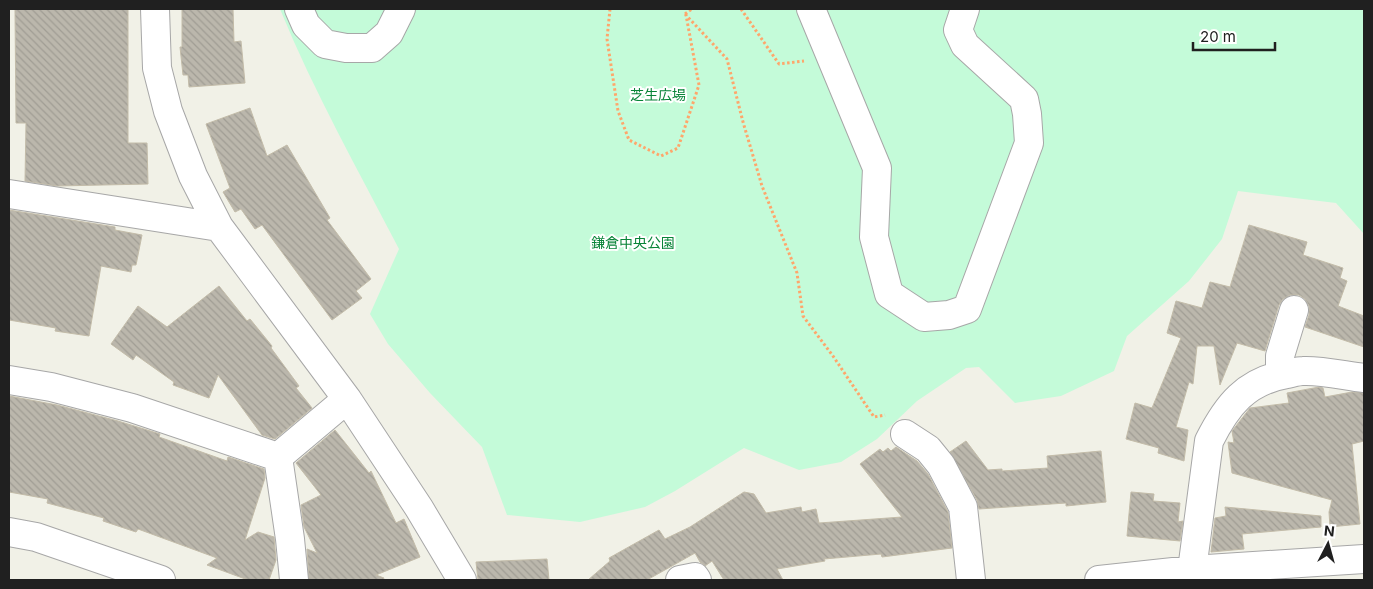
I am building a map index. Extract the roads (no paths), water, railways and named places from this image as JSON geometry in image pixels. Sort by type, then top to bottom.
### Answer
[{"type":"street","points":[[154,9],[157,68],[168,111],[193,176],[219,227],[347,399],[419,508],[462,580]]},
{"type":"street","points":[[299,9],[306,25],[324,44],[346,48],[372,48],[389,33],[401,9]]},
{"type":"street","points":[[811,9],[877,168],[874,237],[889,294],[924,317],[949,315],[967,309],[1030,143],[1024,99],[965,45],[958,30],[965,9]]},
{"type":"street","points":[[9,194],[219,227]]},
{"type":"street","points":[[1280,375],[1280,356],[1294,310]]},
{"type":"street","points":[[1193,575],[1209,441],[1230,405],[1248,388],[1280,375],[1303,371],[1364,378]]},
{"type":"street","points":[[9,380],[51,387],[132,408],[278,457]]},
{"type":"street","points":[[278,457],[347,399]]},
{"type":"street","points":[[905,434],[928,449],[963,507],[971,580]]},
{"type":"street","points":[[278,457],[294,580]]},
{"type":"street","points":[[9,532],[36,537],[161,580]]},
{"type":"street","points":[[1099,580],[1193,575],[1364,559]]},
{"type":"street","points":[[680,580],[695,577],[697,580]]},
{"type":"park label","name":"芝生広場","points":[[658,94]]},
{"type":"park label","name":"鎌倉中央公園","points":[[633,242]]}]
